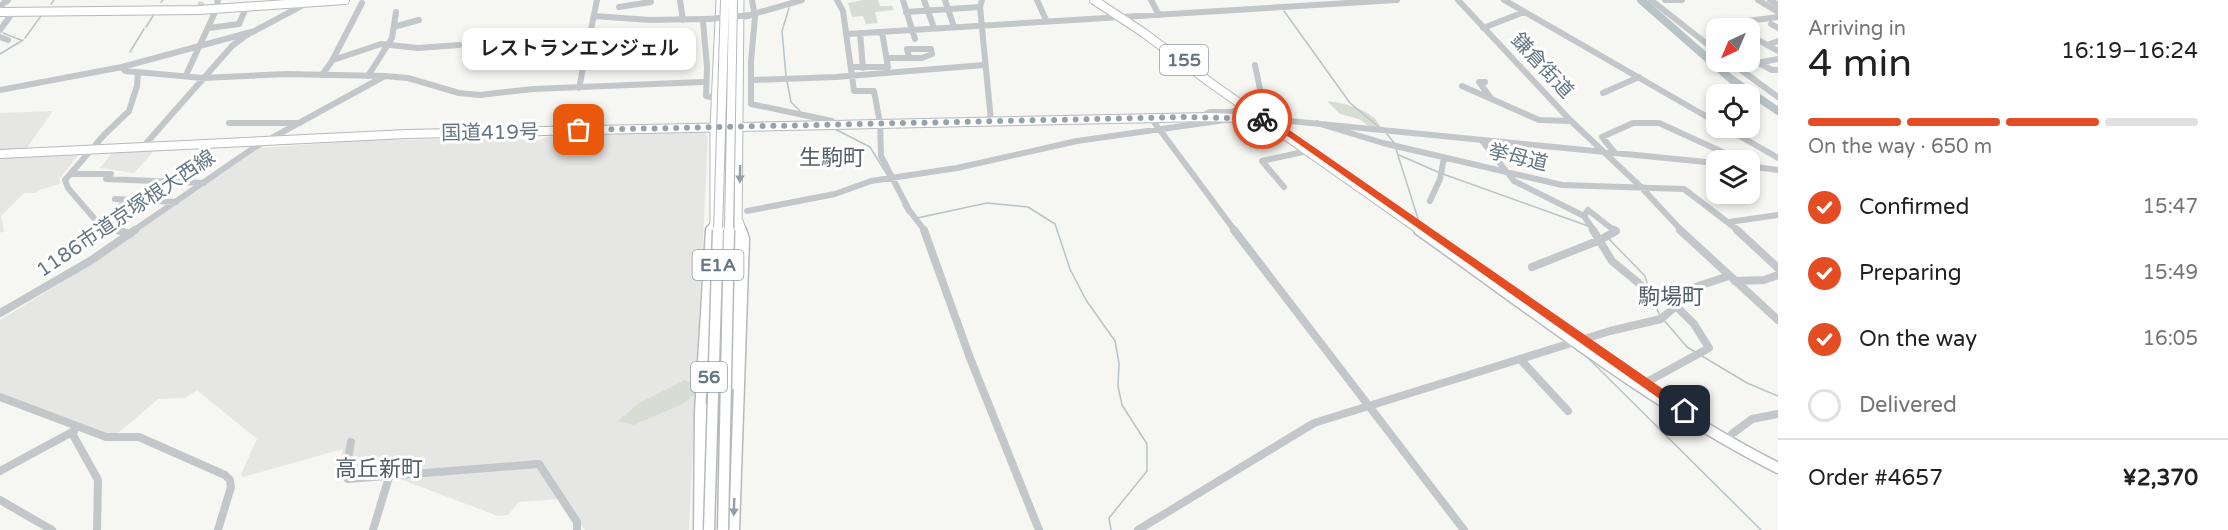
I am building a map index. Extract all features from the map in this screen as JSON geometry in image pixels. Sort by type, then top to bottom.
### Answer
[{"type":"highway","points":[[0,9],[14,12],[70,11],[287,0]]},
{"type":"highway","points":[[0,9],[217,5],[246,8],[345,0]]},
{"type":"highway","name":"E1A","points":[[709,530],[725,0]]},
{"type":"highway","name":"E1A","points":[[723,530],[733,0]]},
{"type":"highway","name":"155","points":[[1094,0],[1122,17]]},
{"type":"highway","name":"155","points":[[1100,0],[1672,408],[1735,446],[1778,468]]},
{"type":"highway","points":[[238,4],[307,3]]},
{"type":"highway","points":[[0,9],[70,11]]},
{"type":"highway","name":"国道419号","points":[[0,154],[407,134],[1208,117],[1237,113],[1266,119]]},
{"type":"highway","name":"155","points":[[1266,119],[1307,151],[1581,341],[1712,428],[1778,462]]},
{"type":"highway","points":[[734,530],[744,239],[739,222]]},
{"type":"highway","points":[[699,530],[700,412],[712,228]]},
{"type":"main road","name":"56","points":[[704,530],[714,127],[720,0]]},
{"type":"main road","name":"56","points":[[723,530],[739,222],[740,0]]},
{"type":"street","points":[[0,9],[8,0]]},
{"type":"street","points":[[579,88],[597,0]]},
{"type":"street","points":[[622,17],[619,7],[623,0]]},
{"type":"street","points":[[680,0],[683,20]]},
{"type":"street","points":[[752,0],[751,104],[832,121],[835,124]]},
{"type":"street","points":[[594,16],[706,19],[752,15],[802,0]]},
{"type":"street","points":[[837,0],[843,9],[855,92],[874,91],[880,123],[881,156],[890,177],[927,234],[970,358],[1039,530]]},
{"type":"street","points":[[903,0],[915,39]]},
{"type":"street","points":[[924,0],[934,28]]},
{"type":"street","points":[[945,0],[954,27]]},
{"type":"street","points":[[963,0],[964,8]]},
{"type":"street","points":[[982,0],[981,26],[991,121]]},
{"type":"street","points":[[1037,0],[1047,22]]},
{"type":"street","points":[[1151,0],[1159,15]]},
{"type":"street","points":[[847,34],[1396,0]]},
{"type":"street","name":"鎌倉街道","points":[[1458,0],[1571,121],[1641,187]]},
{"type":"street","points":[[1504,0],[1706,116]]},
{"type":"street","points":[[1651,0],[1706,43]]},
{"type":"street","points":[[1665,0],[1682,0]]},
{"type":"street","points":[[1758,0],[1778,12]]},
{"type":"street","points":[[1770,0],[1778,5]]},
{"type":"street","points":[[619,7],[629,8],[651,2]]},
{"type":"street","points":[[770,2],[773,10]]},
{"type":"street","points":[[142,148],[232,45],[255,30],[307,3]]},
{"type":"street","points":[[322,75],[333,60],[362,3]]},
{"type":"street","points":[[187,73],[209,28],[217,5]]},
{"type":"street","points":[[906,12],[980,7]]},
{"type":"street","points":[[209,28],[239,24],[246,8]]},
{"type":"street","points":[[0,30],[14,12]]},
{"type":"street","points":[[368,76],[389,44],[397,26],[396,12]]},
{"type":"street","points":[[1483,28],[1524,12]]},
{"type":"street","points":[[1778,17],[1749,21],[1749,34],[1778,51]]},
{"type":"street","points":[[706,19],[706,96],[716,98]]},
{"type":"street","points":[[397,26],[419,20]]},
{"type":"street","points":[[1771,24],[1778,28]]},
{"type":"street","points":[[0,90],[122,67],[255,30]]},
{"type":"street","points":[[851,67],[888,67],[882,32]]},
{"type":"street","points":[[860,33],[863,68]]},
{"type":"street","points":[[0,37],[8,40]]},
{"type":"street","points":[[1767,45],[1778,40]]},
{"type":"street","points":[[333,60],[381,44],[417,48],[459,45]]},
{"type":"street","points":[[887,58],[909,57]]},
{"type":"street","points":[[1760,63],[1777,60]]},
{"type":"street","points":[[740,62],[751,61]]},
{"type":"street","points":[[1760,64],[1772,70],[1778,70]]},
{"type":"street","points":[[753,80],[984,65]]},
{"type":"street","points":[[1255,65],[1261,94],[1255,103],[1269,114],[1284,117],[1286,120]]},
{"type":"street","points":[[707,67],[717,66]]},
{"type":"street","points":[[122,67],[125,71],[138,73],[203,78],[384,76],[408,78],[459,93],[480,95],[532,89],[702,82]]},
{"type":"street","points":[[1744,72],[1778,97]]},
{"type":"street","points":[[130,234],[104,226],[91,216],[68,188],[65,180],[104,135],[129,111],[137,86],[138,73]]},
{"type":"street","name":"1186市道京塚根大西線","points":[[0,313],[66,276],[268,141],[384,76]]},
{"type":"street","points":[[1603,93],[1639,77]]},
{"type":"street","points":[[1485,82],[1479,82],[1492,99]]},
{"type":"street","points":[[1462,86],[1539,120],[1571,121]]},
{"type":"street","points":[[747,211],[835,194],[871,180],[957,168],[1077,141],[1229,121],[1237,113]]},
{"type":"street","points":[[1151,118],[1464,530]]},
{"type":"street","points":[[1266,119],[1706,162]]},
{"type":"street","points":[[229,123],[303,123]]},
{"type":"street","name":"挙母道","points":[[1317,123],[1386,144],[1562,185],[1684,189],[1729,222],[1778,268]]},
{"type":"street","points":[[1615,153],[1602,137],[1633,123],[1659,123],[1718,150]]},
{"type":"street","points":[[1743,138],[1778,159]]},
{"type":"street","points":[[1482,141],[1509,174],[1530,191],[1584,216],[1612,261],[1647,290]]},
{"type":"street","points":[[1284,187],[1262,161],[1307,151]]},
{"type":"street","points":[[1430,201],[1440,179],[1444,158]]},
{"type":"street","points":[[1760,168],[1778,170]]},
{"type":"street","points":[[70,174],[111,174],[106,179],[204,183]]},
{"type":"street","points":[[1641,187],[1675,225],[1778,320]]},
{"type":"street","points":[[115,199],[176,202]]},
{"type":"street","points":[[126,200],[119,208],[139,209],[147,200]]},
{"type":"street","points":[[1532,267],[1600,240],[1616,231],[1588,210],[1584,216]]},
{"type":"street","points":[[1729,222],[1778,215]]},
{"type":"street","points":[[1138,530],[1300,430],[1333,415],[1661,319],[1683,298],[1683,291],[1732,278],[1764,280],[1778,275]]},
{"type":"street","points":[[1645,383],[1709,348],[1694,324],[1676,306]]},
{"type":"street","points":[[1520,359],[1568,411]]},
{"type":"street","points":[[0,397],[75,430],[106,437],[139,437],[225,475],[230,480],[231,487],[218,530]]},
{"type":"street","points":[[1731,434],[1752,419],[1778,414]]},
{"type":"street","points":[[0,471],[75,430]]},
{"type":"street","points":[[75,430],[98,480],[97,530]]},
{"type":"street","points":[[351,442],[345,475],[347,478],[389,477],[514,464],[538,464],[577,522],[577,530]]},
{"type":"street","points":[[373,530],[389,477]]},
{"type":"street","points":[[0,500],[52,530]]},
{"type":"shaded area","points":[[878,0],[880,6],[892,6],[894,10],[875,12],[878,23],[866,24],[863,16],[852,17],[848,3]]},
{"type":"shaded area","points":[[1327,101],[1366,112],[1378,122],[1381,128],[1370,127],[1359,119],[1340,114]]},
{"type":"shaded area","points":[[53,111],[24,152],[0,153],[0,113]]},
{"type":"shaded area","points":[[704,131],[708,136],[689,530],[585,530],[558,499],[519,502],[508,515],[498,516],[392,476],[343,478],[345,466],[339,467],[343,449],[243,477],[241,474],[257,439],[197,390],[185,398],[158,399],[116,435],[108,435],[0,395],[0,320],[80,271],[259,148],[355,141],[517,137],[522,140],[540,140],[546,137]]},
{"type":"shaded area","points":[[154,151],[134,173],[100,168],[112,153]]},
{"type":"shaded area","points":[[80,153],[60,178],[60,184],[36,193],[24,193],[1,216],[4,231],[0,233],[0,158]]},
{"type":"shaded area","points":[[685,380],[701,390],[681,405],[633,425],[618,421],[639,403]]},
{"type":"waterway","points":[[51,4],[54,0]]},
{"type":"waterway","points":[[1641,0],[1731,79],[1778,111]]},
{"type":"waterway","points":[[786,76],[782,31],[789,8]]},
{"type":"waterway","points":[[1284,11],[1350,103],[1379,127]]},
{"type":"waterway","points":[[25,38],[41,16]]},
{"type":"waterway","points":[[146,27],[153,16]]},
{"type":"waterway","points":[[742,19],[750,18]]},
{"type":"waterway","points":[[130,52],[144,29]]},
{"type":"waterway","points":[[3,33],[21,40]]},
{"type":"waterway","points":[[0,54],[23,40]]},
{"type":"waterway","points":[[787,81],[791,102],[800,111]]},
{"type":"waterway","points":[[833,128],[870,147],[888,176]]},
{"type":"waterway","points":[[1387,134],[1395,144]]},
{"type":"waterway","points":[[1396,149],[1420,225]]},
{"type":"waterway","points":[[1399,155],[1438,172]]},
{"type":"waterway","points":[[1443,174],[1588,226]]},
{"type":"waterway","points":[[917,218],[987,203],[1028,207],[1055,224],[1070,269],[1086,300],[1115,341],[1119,363],[1118,386],[1122,405],[1147,444],[1147,471],[1109,518],[1111,530]]},
{"type":"waterway","points":[[903,205],[908,213]]},
{"type":"waterway","points":[[1609,239],[1645,276],[1648,286]]},
{"type":"waterway","points":[[1650,293],[1660,316]]},
{"type":"waterway","points":[[1663,319],[1687,347],[1695,352]]},
{"type":"waterway","points":[[1584,354],[1761,530]]},
{"type":"waterway","points":[[1702,356],[1747,383],[1778,396]]},
{"type":"tunnel","points":[[196,14],[202,2]]},
{"type":"way so far","points":[[579,130],[1189,117],[1262,119]]},
{"type":"place","name":"レストランエンジェル","points":[[579,130]]},
{"type":"district","name":"生駒町","points":[[832,158]]},
{"type":"district","name":"駒場町","points":[[1671,297]]},
{"type":"district","name":"高丘新町","points":[[379,469]]},
{"type":"route","points":[[1262,119],[1269,119],[1685,411]]}]
